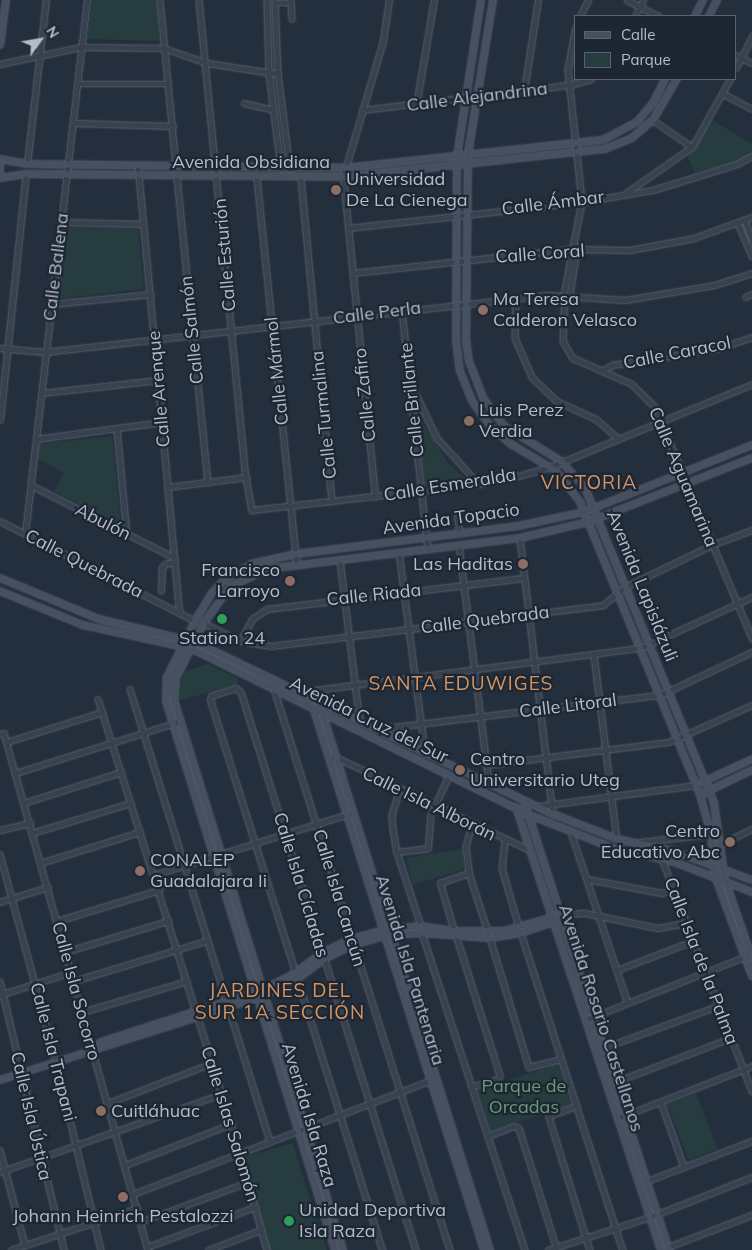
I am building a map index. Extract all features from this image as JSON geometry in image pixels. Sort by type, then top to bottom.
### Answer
[{"type":"street","points":[[0,45],[6,0]]},
{"type":"street","points":[[28,164],[46,0]]},
{"type":"street","name":"Calle Ballena","points":[[25,534],[87,0]]},
{"type":"street","points":[[160,0],[176,166]]},
{"type":"street","name":"Calle Esturión","points":[[199,0],[207,63],[246,477],[252,510]]},
{"type":"street","points":[[267,0],[269,73],[281,168]]},
{"type":"street","name":"Calle Zafiro","points":[[375,497],[343,177],[344,168],[383,41],[389,0]]},
{"type":"street","points":[[416,106],[434,0]]},
{"type":"street","name":"Avenida Lapislázuli","points":[[481,0],[464,98],[457,157],[458,359],[472,402],[501,437],[550,467],[569,483],[584,512],[700,794],[711,834],[715,876],[750,956]]},
{"type":"street","name":"Avenida Lapislázuli","points":[[493,0],[476,96],[468,156],[467,350],[475,382],[487,406],[517,436],[562,461],[578,478],[594,509],[718,815],[725,880],[750,956]]},
{"type":"street","points":[[524,91],[538,0]]},
{"type":"street","points":[[580,15],[588,0]]},
{"type":"street","points":[[627,0],[657,15]]},
{"type":"street","points":[[636,15],[643,0]]},
{"type":"street","points":[[696,15],[703,0]]},
{"type":"street","points":[[709,15],[717,0]]},
{"type":"street","points":[[290,168],[278,74],[275,1],[291,2],[292,19]]},
{"type":"street","name":"Calle Aguamarina","points":[[574,35],[570,52],[570,85],[582,202],[562,327],[565,347],[580,362],[639,388],[662,420],[686,484],[752,638]]},
{"type":"street","points":[[737,66],[752,36]]},
{"type":"street","points":[[0,64],[81,47],[164,48],[207,63],[278,74]]},
{"type":"street","points":[[737,56],[752,63]]},
{"type":"street","name":"Calle Alejandrina","points":[[362,110],[416,106],[476,96],[570,85],[588,80]]},
{"type":"street","name":"Avenida Obsidiana","points":[[0,161],[68,165],[138,164],[344,168],[603,140],[637,122],[653,103],[664,80]]},
{"type":"street","name":"Avenida Obsidiana","points":[[0,176],[26,174],[301,179],[343,177],[468,165],[578,152],[618,144],[653,120],[676,80]]},
{"type":"street","points":[[625,193],[692,147],[729,80]]},
{"type":"street","points":[[77,84],[169,84]]},
{"type":"street","points":[[722,94],[752,109]]},
{"type":"street","points":[[244,103],[274,110]]},
{"type":"street","points":[[653,120],[692,147]]},
{"type":"street","points":[[73,123],[173,126]]},
{"type":"street","name":"Calle Ámbar","points":[[348,228],[582,202],[625,193],[653,190],[737,164],[752,156]]},
{"type":"street","points":[[0,161],[0,176]]},
{"type":"street","name":"Calle Arenque","points":[[138,164],[180,613]]},
{"type":"street","points":[[0,420],[26,174]]},
{"type":"street","name":"Calle Salmón","points":[[177,177],[208,482]]},
{"type":"street","name":"Calle Mármol","points":[[257,178],[297,564]]},
{"type":"street","name":"Calle Turmalina","points":[[301,179],[332,502]]},
{"type":"street","name":"Calle Coral","points":[[353,273],[575,249],[615,252],[663,245],[738,223],[752,217]]},
{"type":"street","points":[[744,220],[752,239]]},
{"type":"street","points":[[61,222],[143,224]]},
{"type":"street","points":[[738,223],[752,256]]},
{"type":"street","name":"Calle Perla","points":[[0,348],[45,352],[547,294],[604,301],[642,298],[715,285],[752,273]]},
{"type":"street","points":[[52,304],[150,294]]},
{"type":"street","points":[[746,296],[752,294]]},
{"type":"street","points":[[516,298],[515,338],[532,377],[557,401],[596,419],[617,437]]},
{"type":"street","name":"Calle Brillante","points":[[402,310],[420,491],[428,548]]},
{"type":"street","name":"Calle Caracol","points":[[602,371],[612,365],[717,349],[752,337]]},
{"type":"street","points":[[42,393],[158,380]]},
{"type":"street","points":[[410,380],[437,438],[479,484]]},
{"type":"street","name":"Calle Esmeralda","points":[[252,510],[479,484],[550,467],[617,437],[752,384]]},
{"type":"street","points":[[36,439],[162,422]]},
{"type":"street","points":[[117,429],[127,534]]},
{"type":"street","name":"Avenida Topacio","points":[[182,646],[211,594],[230,575],[251,564],[296,554],[427,539],[584,512],[752,446]]},
{"type":"street","name":"Avenida Topacio","points":[[192,649],[204,623],[219,599],[236,582],[267,569],[520,538],[588,522],[752,458]]},
{"type":"street","points":[[168,487],[246,477]]},
{"type":"street","name":"Abulón","points":[[31,485],[175,560]]},
{"type":"street","points":[[457,512],[460,534]]},
{"type":"street","name":"Calle Quebrada","points":[[0,521],[195,621]]},
{"type":"street","name":"Calle Quebrada","points":[[204,623],[240,641],[271,646],[603,605],[625,587],[712,545],[752,530]]},
{"type":"street","points":[[520,538],[553,814]]},
{"type":"street","points":[[459,545],[489,784]]},
{"type":"street","points":[[399,552],[425,753]]},
{"type":"street","points":[[161,591],[162,568],[165,564],[175,560]]},
{"type":"street","points":[[340,560],[360,722]]},
{"type":"street","name":"Avenida Cruz del Sur","points":[[0,578],[99,619],[186,638],[536,807],[617,839],[723,868],[752,880]]},
{"type":"street","name":"Calle Riada","points":[[240,641],[252,619],[263,610],[345,598],[524,578]]},
{"type":"street","name":"Avenida Cruz del Sur","points":[[0,591],[83,624],[192,649],[527,814],[613,848],[662,859],[715,876],[752,892]]},
{"type":"street","points":[[300,692],[594,656],[641,648],[752,597]]},
{"type":"street","name":"Avenida Isla Raza","points":[[182,646],[166,685],[166,701],[257,995],[343,1250]]},
{"type":"street","name":"Avenida Isla Raza","points":[[192,649],[174,685],[174,700],[265,992],[335,1250]]},
{"type":"street","name":"Calle Litoral","points":[[375,729],[660,695],[752,652]]},
{"type":"street","points":[[594,656],[617,839]]},
{"type":"street","name":"Calle Isla Cícladas","points":[[254,843],[210,700],[211,696],[236,688],[241,692],[416,1250]]},
{"type":"street","points":[[130,689],[206,941],[270,1142]]},
{"type":"street","name":"Calle Isla Cancún","points":[[274,689],[398,1092],[450,1250]]},
{"type":"street","name":"Avenida Isla Pantenaria","points":[[310,698],[350,814],[484,1250]]},
{"type":"street","name":"Calle Islas Salomón","points":[[98,699],[222,1094],[267,1250]]},
{"type":"street","name":"Avenida Isla Pantenaria","points":[[319,701],[332,758]]},
{"type":"street","points":[[486,765],[678,739],[752,705]]},
{"type":"street","points":[[7,742],[102,712]]},
{"type":"street","points":[[16,772],[181,721]]},
{"type":"street","name":"Calle Isla Socorro","points":[[2,734],[7,742],[16,772],[147,1249]]},
{"type":"street","name":"Calle Isla Alborán","points":[[332,758],[505,841],[531,851]]},
{"type":"street","points":[[536,807],[696,786],[752,759]]},
{"type":"street","points":[[700,794],[752,770]]},
{"type":"street","points":[[24,803],[121,772]]},
{"type":"street","points":[[397,852],[428,848],[428,828],[434,806],[449,775]]},
{"type":"street","points":[[400,789],[392,815],[397,852],[524,1250]]},
{"type":"street","name":"Avenida Rosario Castellanos","points":[[512,796],[661,1250]]},
{"type":"street","name":"Avenida Rosario Castellanos","points":[[524,801],[669,1248]]},
{"type":"street","points":[[32,833],[131,803]]},
{"type":"street","points":[[154,874],[350,814]]},
{"type":"street","points":[[0,830],[30,823]]},
{"type":"street","points":[[472,825],[466,847],[469,873],[530,1068],[560,1059]]},
{"type":"street","points":[[720,844],[752,829]]},
{"type":"street","points":[[41,863],[140,832]]},
{"type":"street","points":[[571,832],[628,1003]]},
{"type":"street","points":[[636,843],[711,834]]},
{"type":"street","points":[[505,841],[502,868],[560,1059],[623,1250]]},
{"type":"street","points":[[254,843],[382,1250]]},
{"type":"street","name":"Calle Isla Trapani","points":[[0,854],[56,1061],[101,1250]]},
{"type":"street","name":"Calle Isla de la Palma","points":[[662,859],[752,1091]]},
{"type":"street","points":[[469,873],[440,882],[500,1078],[472,1087]]},
{"type":"street","points":[[587,879],[662,893],[673,890]]},
{"type":"street","points":[[0,902],[48,887]]},
{"type":"street","points":[[57,921],[158,890]]},
{"type":"street","points":[[0,1080],[91,1049],[100,1042],[265,992],[295,977],[323,956],[352,942],[386,932],[421,929],[456,934],[505,934],[561,917],[585,913],[658,928],[686,923]]},
{"type":"street","points":[[65,952],[168,921]]},
{"type":"street","points":[[74,981],[206,941]]},
{"type":"street","points":[[616,970],[693,941]]},
{"type":"street","points":[[585,1020],[750,956],[752,976]]},
{"type":"street","points":[[2,995],[71,972]]},
{"type":"street","name":"Calle Isla Ústica","points":[[0,981],[40,1158],[64,1250]]},
{"type":"street","points":[[82,1012],[187,981]]},
{"type":"street","points":[[603,1048],[718,1006]]},
{"type":"street","points":[[615,1082],[731,1038]]},
{"type":"street","points":[[108,1103],[212,1063]]},
{"type":"street","points":[[618,1118],[752,1066]]},
{"type":"street","points":[[133,1194],[432,1080]]},
{"type":"street","name":"Avenida Isla Pantenaria","points":[[432,1080],[490,1250]]},
{"type":"street","points":[[2,1171],[222,1094]]},
{"type":"street","points":[[662,1102],[684,1167]]},
{"type":"street","points":[[577,1106],[549,1116],[590,1250]]},
{"type":"street","points":[[125,1165],[231,1124]]},
{"type":"street","points":[[488,1136],[518,1127],[557,1249]]},
{"type":"street","points":[[647,1181],[752,1141]]},
{"type":"street","points":[[0,1150],[2,1171],[22,1247]]},
{"type":"street","points":[[548,1250],[557,1249],[657,1214],[752,1177]]},
{"type":"street","points":[[140,1222],[248,1182]]},
{"type":"street","points":[[147,1249],[255,1207]]},
{"type":"street","points":[[11,1250],[137,1208]]},
{"type":"street","points":[[669,1248],[752,1215]]},
{"type":"street","points":[[208,1250],[262,1230]]},
{"type":"green space","points":[[92,0],[156,0],[160,41],[87,39]]},
{"type":"green space","points":[[712,120],[752,144],[752,154],[737,162],[695,173],[686,153]]},
{"type":"green space","points":[[65,227],[138,229],[144,289],[56,299]]},
{"type":"green space","points":[[419,417],[448,463],[468,481],[425,485]]},
{"type":"green space","points":[[112,436],[121,526],[54,492],[64,473],[37,458],[38,444]]},
{"type":"green space","points":[[208,664],[238,678],[238,684],[178,701],[178,688],[185,671]]},
{"type":"green space","points":[[462,849],[464,869],[413,885],[406,858]]},
{"type":"green space","name":"Parque de Orcadas","points":[[558,1064],[571,1105],[490,1131],[477,1090]]},
{"type":"green space","points":[[696,1093],[718,1149],[689,1160],[667,1104]]},
{"type":"green space","name":"Unidad Deportiva Isla Raza","points":[[293,1143],[327,1250],[270,1250],[244,1157]]},
{"type":"place","name":"Universidad De La Cienega","points":[[336,190]]},
{"type":"place","name":"Ma Teresa Calderon Velasco","points":[[483,310]]},
{"type":"place","name":"Luis Perez Verdia","points":[[469,421]]},
{"type":"place","name":"Las Haditas","points":[[523,564]]},
{"type":"place","name":"Francisco Larroyo","points":[[290,581]]},
{"type":"place","name":"Station 24","points":[[222,619]]},
{"type":"place","name":"Centro Universitario Uteg","points":[[460,770]]},
{"type":"place","name":"Centro Educativo Abc","points":[[730,842]]},
{"type":"place","name":"CONALEP Guadalajara Ii","points":[[140,871]]},
{"type":"place","name":"Cuitláhuac","points":[[101,1111]]},
{"type":"place","name":"Johann Heinrich Pestalozzi","points":[[123,1197]]},
{"type":"place","name":"Unidad Deportiva Isla Raza","points":[[289,1221]]},
{"type":"district","name":"VICTORIA","points":[[589,483]]},
{"type":"district","name":"SANTA EDUWIGES","points":[[461,684]]},
{"type":"district","name":"JARDINES DEL SUR 1A SECCIÓN","points":[[280,1002]]}]
